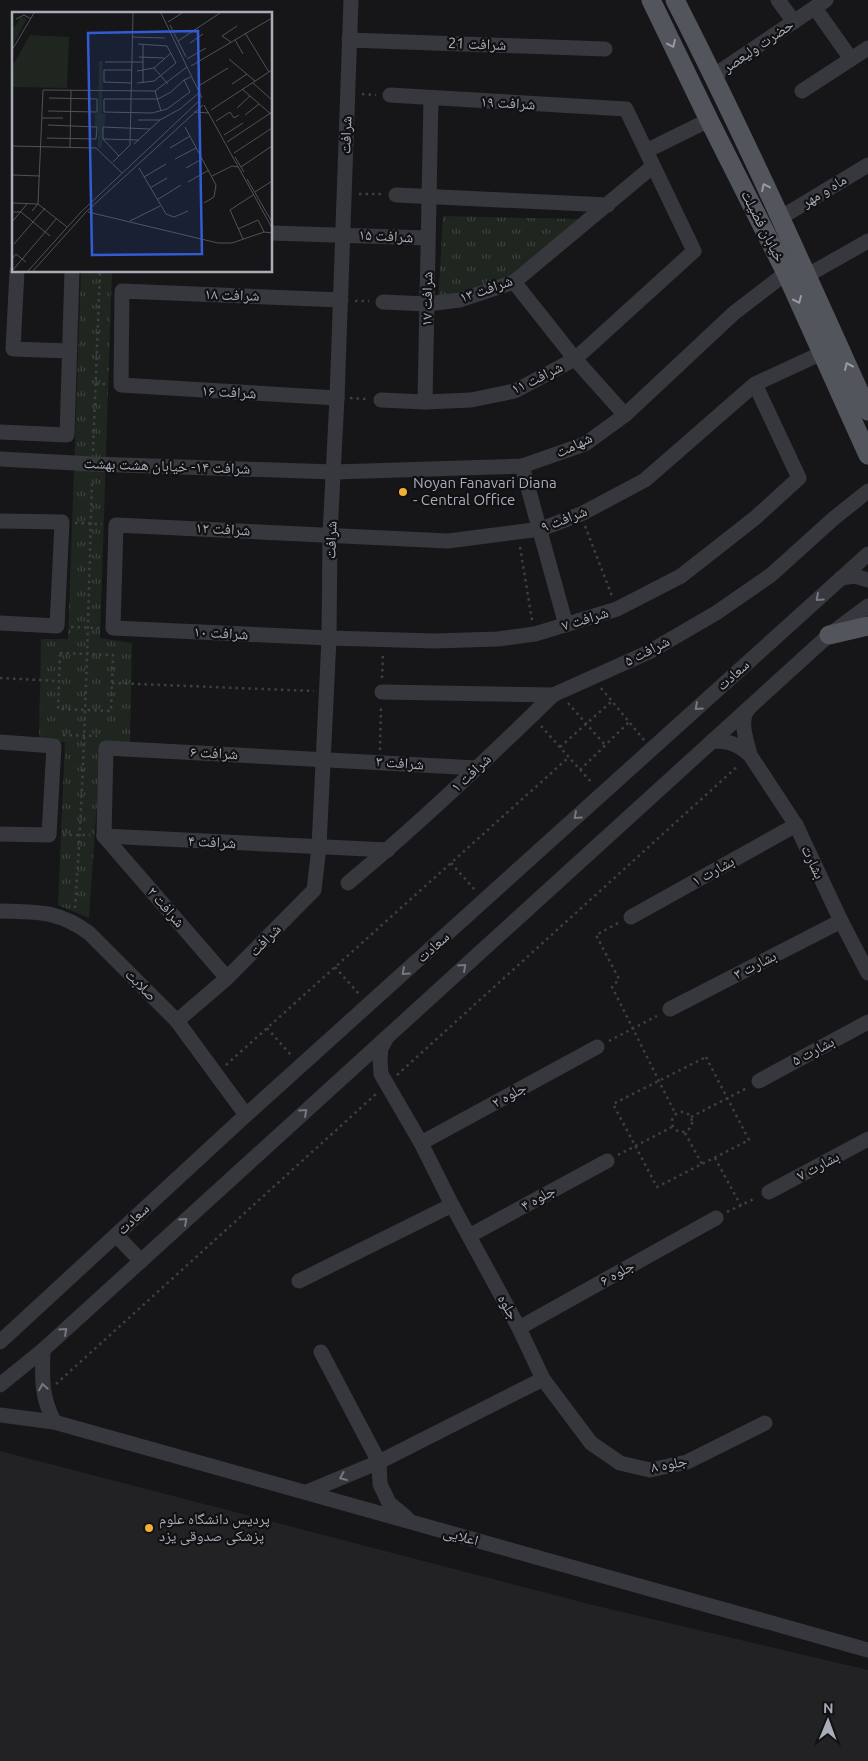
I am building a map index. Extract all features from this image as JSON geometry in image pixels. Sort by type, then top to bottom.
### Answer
[{"type":"main road","name":"خیابان فضیلت","points":[[651,0],[786,273],[868,455]]},
{"type":"main road","name":"خیابان فضیلت","points":[[675,0],[714,76],[808,275],[868,411]]},
{"type":"main road","points":[[829,635],[868,626]]},
{"type":"street","name":"شرافت","points":[[177,1021],[227,978],[314,890],[319,847],[329,638],[330,534],[338,398],[351,0]]},
{"type":"street","points":[[778,0],[794,22]]},
{"type":"street","points":[[821,4],[851,59]]},
{"type":"street","name":"حضرت ولیعصر","points":[[714,76],[821,4]]},
{"type":"street","name":"شرافت 21","points":[[349,40],[606,49]]},
{"type":"street","points":[[802,91],[868,48]]},
{"type":"street","name":"شرافت ۱۹","points":[[390,95],[626,109],[646,151]]},
{"type":"street","name":"شرافت ۱۷","points":[[425,402],[431,98]]},
{"type":"street","points":[[652,167],[646,151],[709,120]]},
{"type":"street","name":"ماه و مهر","points":[[780,218],[868,165]]},
{"type":"street","name":"شرافت ۱۳","points":[[383,302],[427,304],[460,300],[514,282],[608,206],[652,167]]},
{"type":"street","name":"شرافت ۱۱","points":[[380,400],[425,402],[471,400],[515,391],[575,359],[694,251],[652,167]]},
{"type":"street","points":[[396,195],[608,206]]},
{"type":"street","name":"شرافت ۱۵","points":[[272,232],[428,238]]},
{"type":"street","points":[[808,275],[868,241]]},
{"type":"street","points":[[17,272],[14,349],[70,351]]},
{"type":"street","points":[[0,432],[67,435],[72,272]]},
{"type":"street","name":"شهامت","points":[[334,472],[522,466],[585,444],[625,415],[734,314],[786,273]]},
{"type":"street","points":[[514,282],[575,359],[625,415]]},
{"type":"street","name":"شرافت ۱۸","points":[[121,386],[122,291],[341,300]]},
{"type":"street","name":"شرافت ۹","points":[[330,534],[448,541],[541,530],[581,514],[645,480],[755,384],[822,353]]},
{"type":"street","name":"شرافت ۷","points":[[329,638],[434,641],[498,639],[535,634],[617,609],[681,576],[755,518],[800,478],[755,384]]},
{"type":"street","name":"شرافت ۱۶","points":[[121,386],[338,398]]},
{"type":"street","name":"شرافت ۱۴- خیابان هشت بهشت","points":[[0,459],[334,472]]},
{"type":"street","points":[[522,466],[566,625]]},
{"type":"street","name":"شرافت ۵","points":[[382,692],[553,695],[649,652],[716,613],[771,575],[833,519],[868,491]]},
{"type":"street","points":[[0,521],[62,522],[57,626],[0,623]]},
{"type":"street","points":[[113,628],[116,524]]},
{"type":"street","name":"شرافت ۱۲","points":[[116,524],[330,534]]},
{"type":"street","name":"سعادت","points":[[0,1342],[246,1115],[868,554]]},
{"type":"street","points":[[841,578],[856,576],[868,580]]},
{"type":"street","points":[[0,1385],[43,1350],[753,703],[829,635],[868,605]]},
{"type":"street","name":"شرافت ۱۰","points":[[113,628],[329,638]]},
{"type":"street","name":"شرافت ۱","points":[[348,883],[388,850],[553,695]]},
{"type":"street","points":[[750,755],[744,730],[745,713],[753,703]]},
{"type":"street","points":[[712,741],[727,741],[739,745],[750,755]]},
{"type":"street","points":[[0,742],[54,746],[49,836],[0,834]]},
{"type":"street","points":[[104,836],[106,748]]},
{"type":"street","name":"شرافت ۶","points":[[106,748],[322,758]]},
{"type":"street","name":"بشارت","points":[[750,755],[796,825],[841,922],[868,973]]},
{"type":"street","name":"شرافت ۳","points":[[322,758],[477,768]]},
{"type":"street","name":"بشارت ۱","points":[[630,917],[796,825]]},
{"type":"street","name":"شرافت ۴","points":[[104,836],[319,847]]},
{"type":"street","name":"شرافت ۲","points":[[104,836],[227,978]]},
{"type":"street","points":[[319,847],[388,850]]},
{"type":"street","name":"صلابت","points":[[0,911],[46,912],[74,922],[89,933],[177,1021],[246,1115]]},
{"type":"street","name":"بشارت ۳","points":[[670,1010],[841,922]]},
{"type":"street","name":"بشارت ۵","points":[[759,1081],[868,1022]]},
{"type":"street","points":[[351,1070],[360,1068],[382,1074],[381,1048],[388,1036]]},
{"type":"street","name":"جلوه ۲","points":[[421,1143],[597,1047]]},
{"type":"street","name":"جلوه","points":[[382,1074],[421,1143],[544,1379]]},
{"type":"street","name":"بشارت ۷","points":[[769,1192],[868,1140]]},
{"type":"street","name":"جلوه ۴","points":[[469,1236],[607,1160]]},
{"type":"street","points":[[299,1281],[452,1205]]},
{"type":"street","name":"جلوه ۶","points":[[519,1328],[716,1218]]},
{"type":"street","points":[[116,1235],[141,1261]]},
{"type":"street","points":[[43,1350],[41,1382],[46,1405],[54,1422]]},
{"type":"street","points":[[321,1352],[379,1462],[380,1484],[389,1503],[410,1521]]},
{"type":"street","points":[[307,1492],[379,1462],[544,1379]]},
{"type":"street","name":"جلوه ۸","points":[[544,1379],[592,1443],[620,1464],[650,1470],[687,1462],[765,1424]]},
{"type":"street","name":"اعلایی","points":[[0,1415],[54,1422],[868,1650]]},
{"type":"path","points":[[348,93],[390,95]]},
{"type":"path","points":[[345,193],[396,195]]},
{"type":"path","points":[[74,922],[84,736],[100,272]]},
{"type":"path","points":[[341,300],[383,302]]},
{"type":"path","points":[[338,398],[380,400]]},
{"type":"path","points":[[581,514],[617,609]]},
{"type":"path","points":[[62,522],[116,524]]},
{"type":"path","points":[[518,533],[535,634]]},
{"type":"path","points":[[57,626],[113,628]]},
{"type":"path","points":[[60,653],[113,655],[111,711],[58,709],[59,681],[60,653]]},
{"type":"path","points":[[0,678],[59,681]]},
{"type":"path","points":[[592,678],[652,749]]},
{"type":"path","points":[[112,683],[325,691]]},
{"type":"path","points":[[553,695],[565,700],[605,745]]},
{"type":"path","points":[[560,747],[612,702]]},
{"type":"path","points":[[532,716],[602,794]]},
{"type":"path","points":[[580,770],[629,722]]},
{"type":"path","points":[[54,746],[58,734],[104,737],[106,748]]},
{"type":"path","points":[[216,1074],[569,757]]},
{"type":"path","points":[[49,836],[104,836]]},
{"type":"path","points":[[451,863],[484,900]]},
{"type":"path","points":[[630,917],[596,935],[618,979],[612,987],[676,1114]]},
{"type":"path","points":[[335,967],[369,1004]]},
{"type":"path","points":[[597,1047],[670,1010]]},
{"type":"path","points":[[267,1028],[300,1066]]},
{"type":"path","points":[[706,1057],[749,1140],[657,1187],[613,1104],[658,1081],[706,1057]]},
{"type":"path","points":[[691,1117],[759,1081]]},
{"type":"path","points":[[683,1112],[691,1117],[693,1121],[691,1129],[685,1133],[677,1132],[672,1127],[671,1120],[676,1114],[683,1112]]},
{"type":"path","points":[[607,1160],[636,1147],[672,1127]]},
{"type":"path","points":[[685,1133],[702,1164]]},
{"type":"path","points":[[715,1158],[741,1206]]},
{"type":"path","points":[[716,1218],[769,1192]]},
{"type":"shaded area","name":"پردیس دانشگاه علوم پزشکی صدوقی یزد","points":[[0,1451],[597,1606],[868,1670],[868,1761],[0,1761]]},
{"type":"green space","points":[[443,216],[578,219],[514,277],[438,305]]},
{"type":"green space","points":[[81,272],[112,272],[100,638],[132,643],[130,743],[101,744],[89,918],[58,905],[65,742],[39,741],[41,639],[68,639]]},
{"type":"place","name":"Noyan Fanavari Diana - Central Office","points":[[403,492]]},
{"type":"place","name":"پردیس دانشگاه علوم پزشکی صدوقی یزد","points":[[149,1528]]}]
